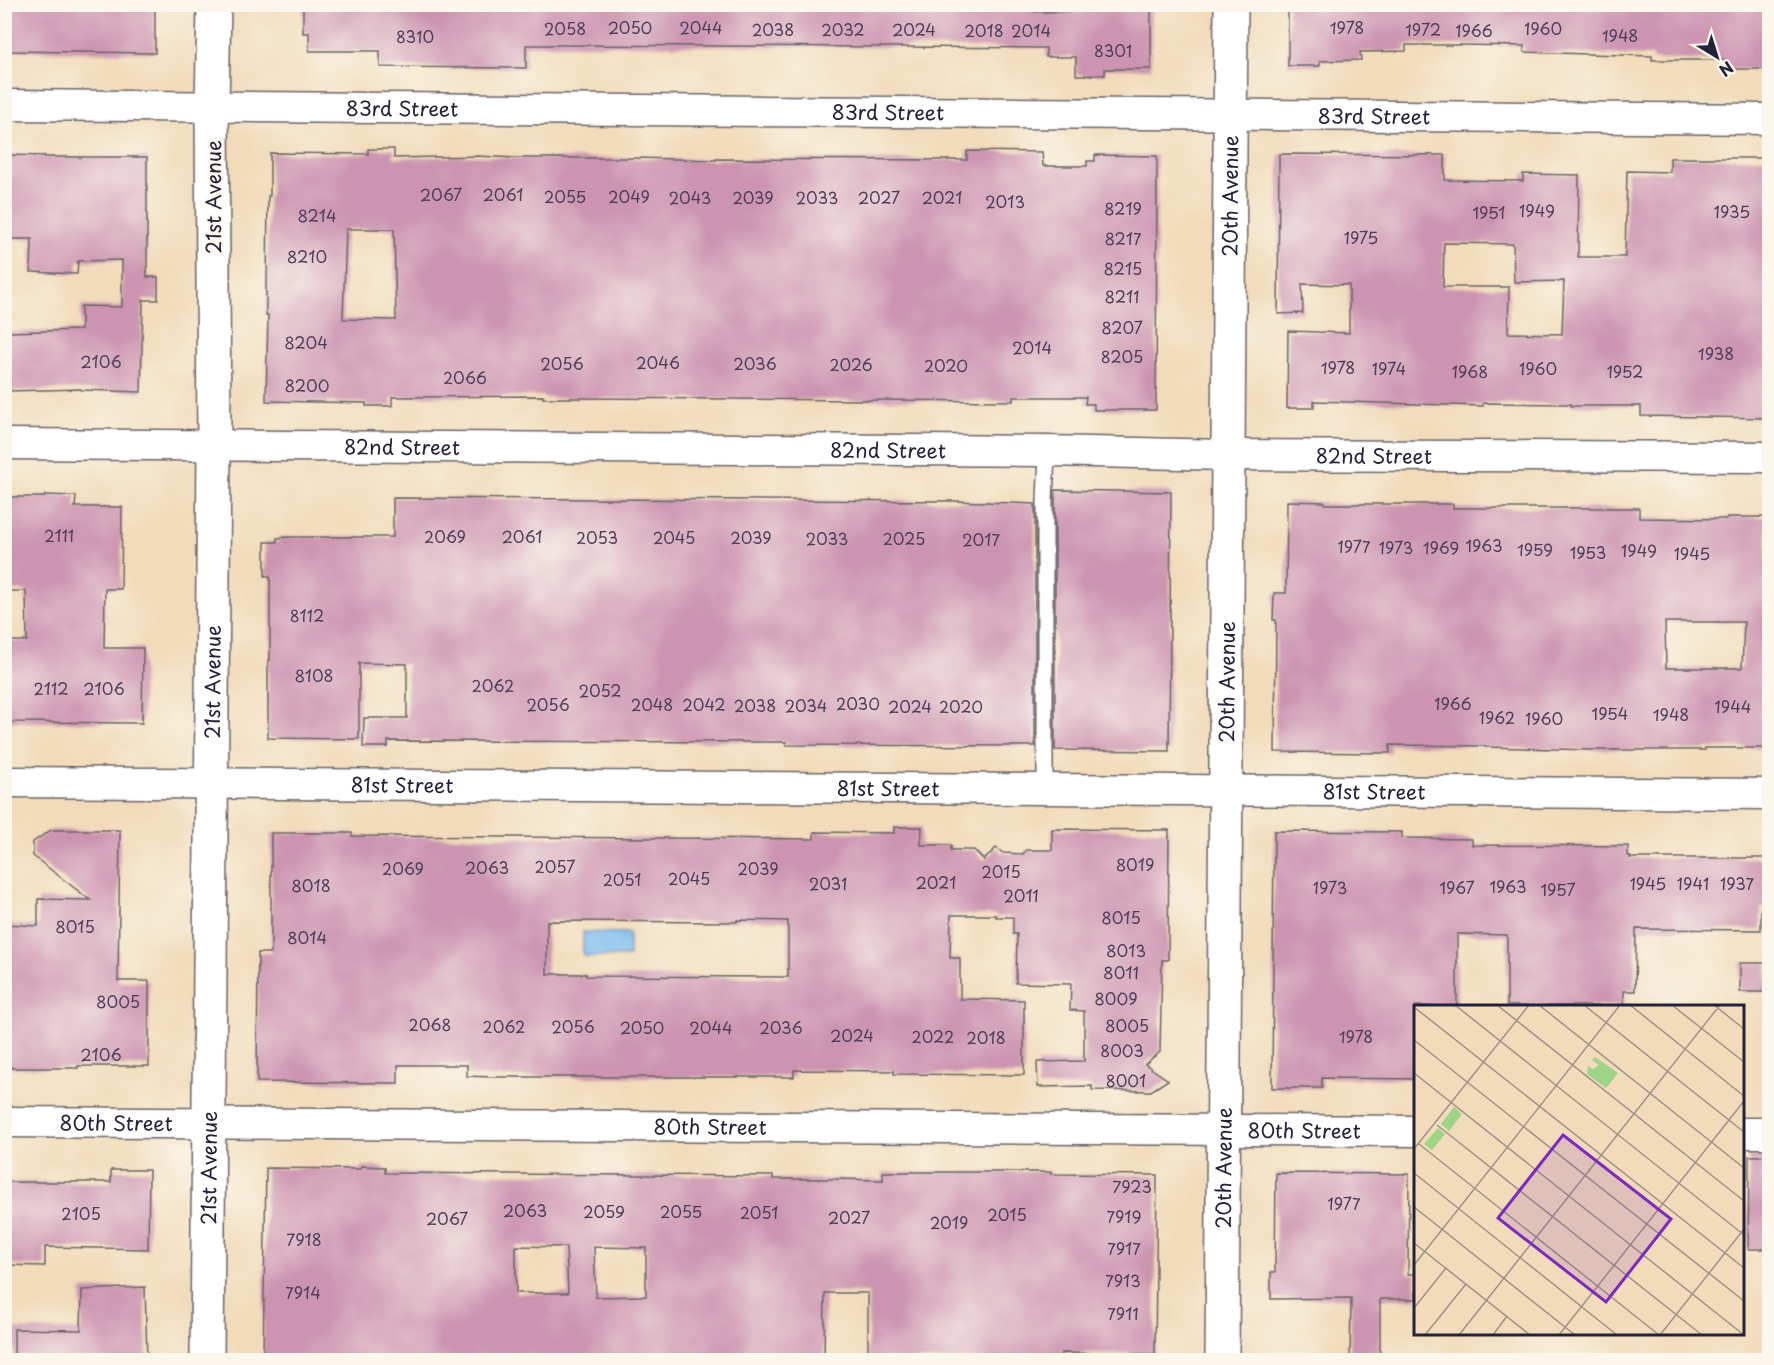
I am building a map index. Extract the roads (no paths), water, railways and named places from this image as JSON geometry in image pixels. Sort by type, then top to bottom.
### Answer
[{"type":"street","name":"21st Avenue","points":[[207,1360],[214,444],[212,106],[214,4]]},
{"type":"street","name":"20th Avenue","points":[[1222,1360],[1231,4]]},
{"type":"street","name":"83rd Street","points":[[4,105],[1770,119]]},
{"type":"street","name":"82nd Street","points":[[4,444],[1047,451],[1227,455],[1770,457]]},
{"type":"street","name":"81st Street","points":[[4,782],[1770,795]]},
{"type":"street","name":"80th Street","points":[[4,1122],[1414,1131]]},
{"type":"street","points":[[1744,1133],[1770,1133]]},
{"type":"lane","points":[[1045,788],[1047,451]]},
{"type":"water","points":[[583,932],[629,933],[629,957],[583,956]]}]
